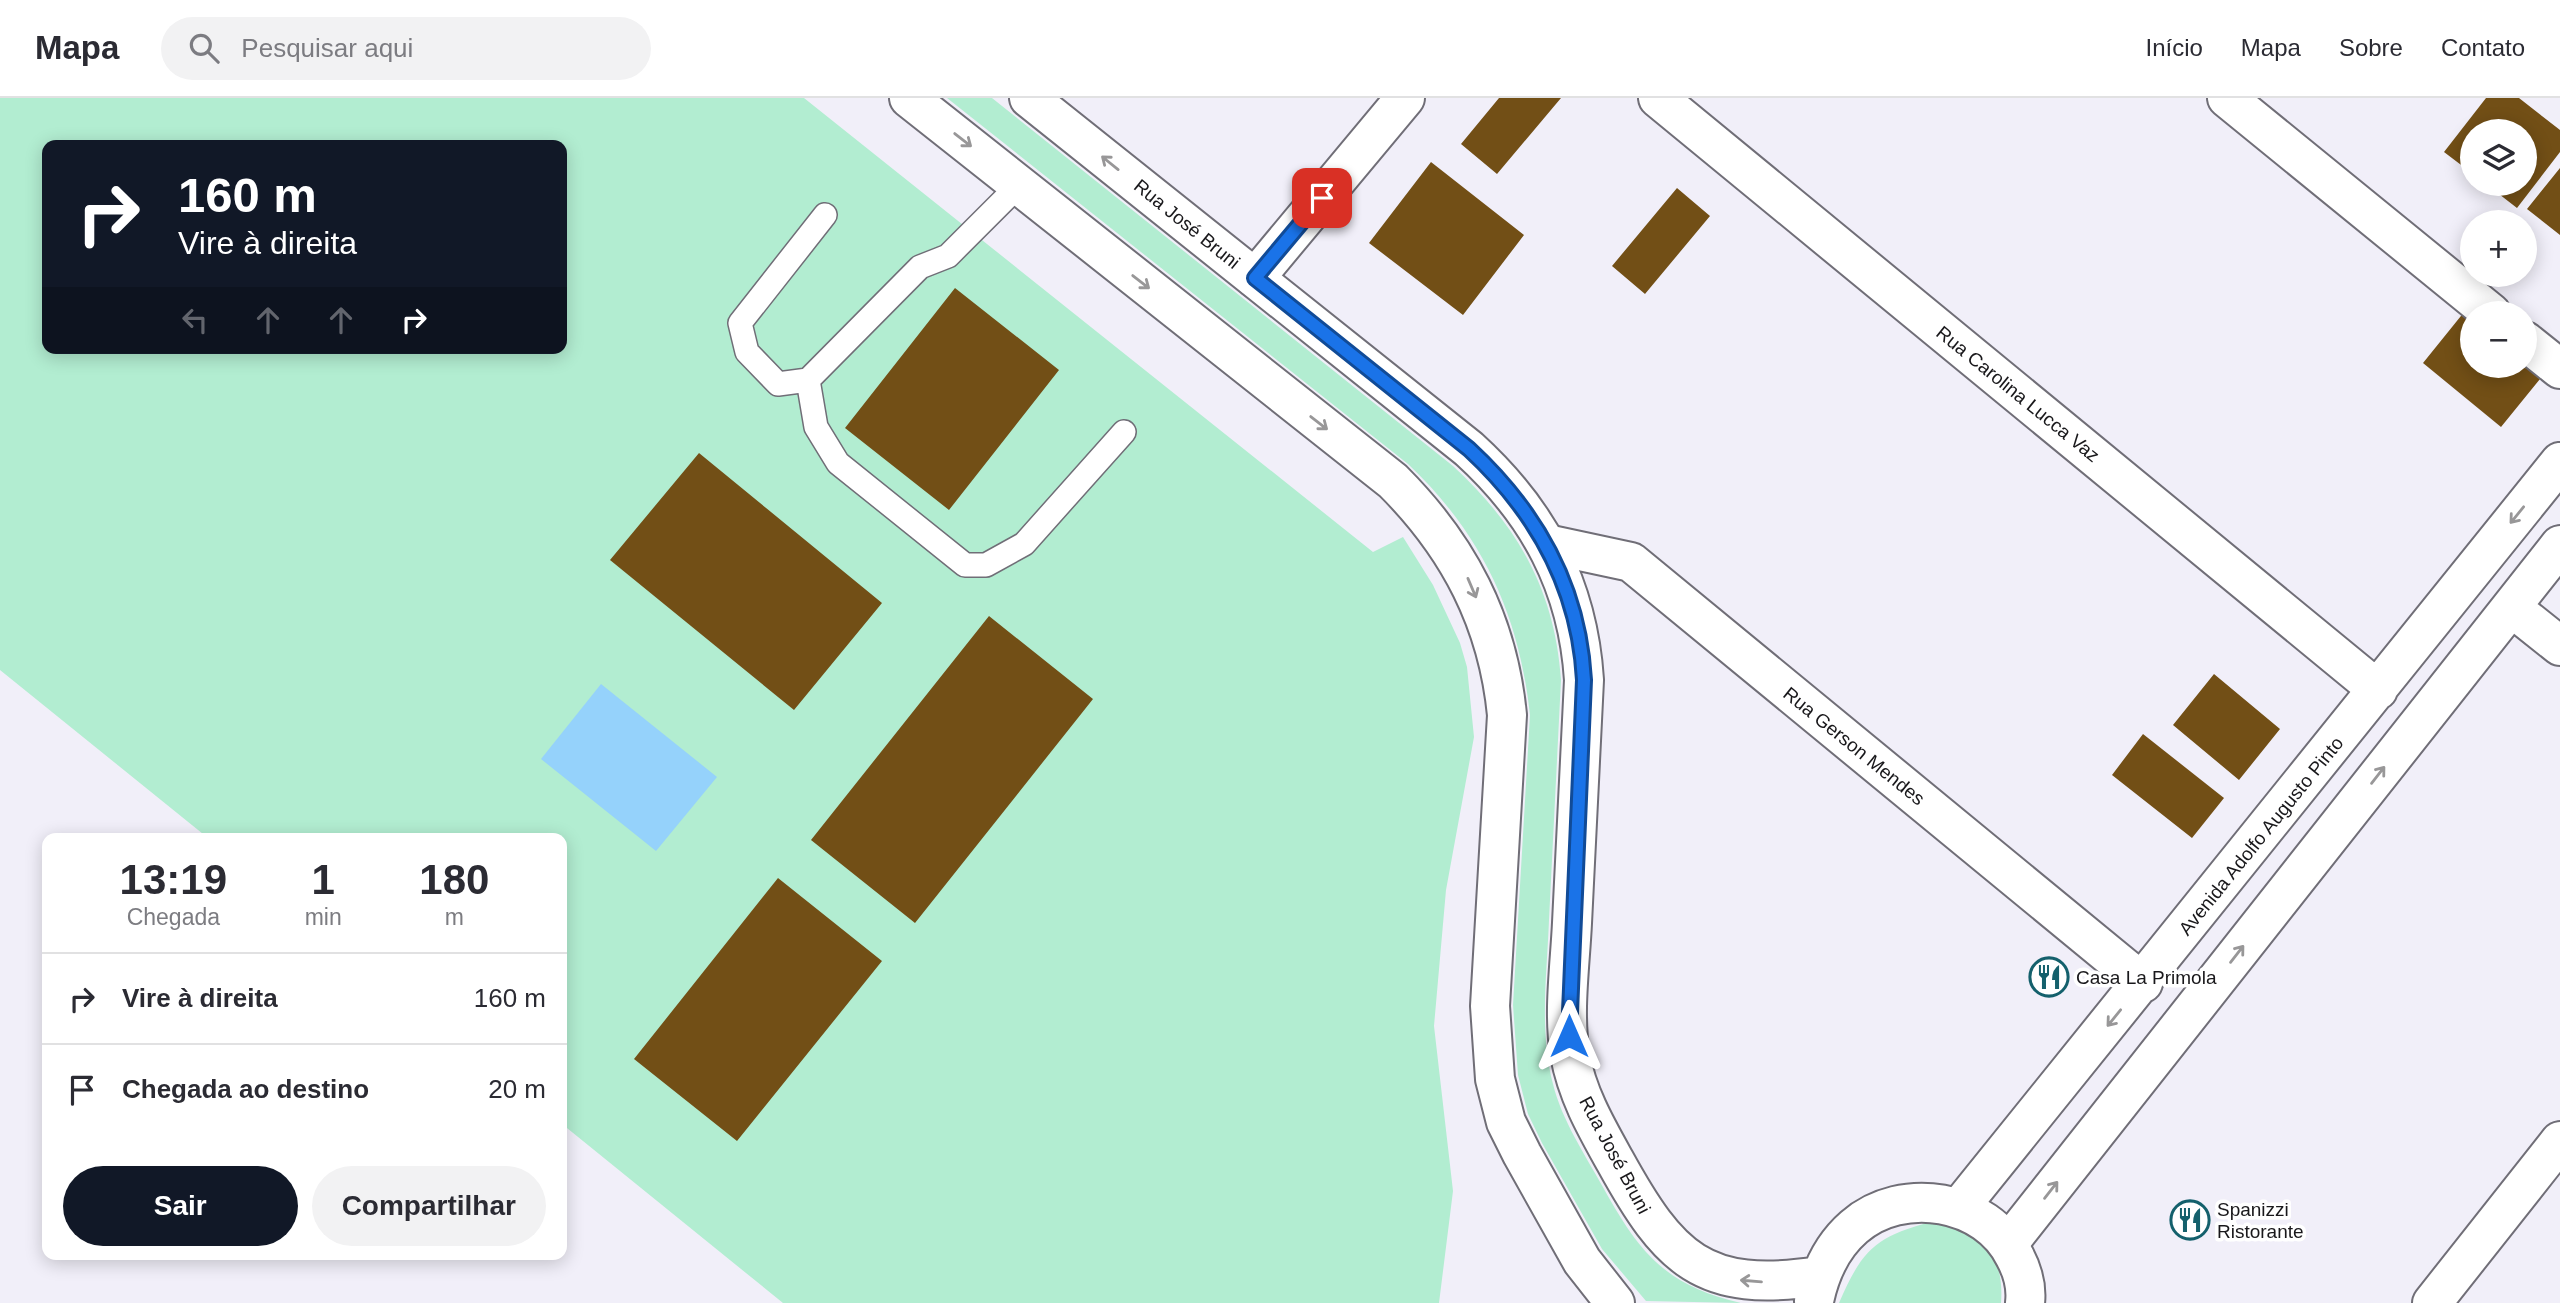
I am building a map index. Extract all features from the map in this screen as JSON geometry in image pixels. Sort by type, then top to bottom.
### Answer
[{"type":"street","points":[[909,98],[1393,481],[1420,508],[1468,578],[1493,639],[1503,672],[1507,715],[1490,1006],[1495,1079],[1506,1122],[1522,1154],[1582,1261],[1615,1303]]},
{"type":"street","name":"Rua José Bruni","points":[[1029,98],[1469,449],[1499,476],[1548,544],[1570,597],[1582,639],[1568,1020],[1576,1080],[1588,1112],[1644,1214],[1665,1240],[1687,1258],[1714,1274],[1750,1282],[1783,1281],[1816,1289]]},
{"type":"street","points":[[1255,278],[1405,98]]},
{"type":"street","name":"Rua Carolina Lucca Vaz","points":[[1658,98],[2378,690]]},
{"type":"street","points":[[2227,98],[2476,301]]},
{"type":"street","points":[[2537,351],[2560,369]]},
{"type":"street","name":"Avenida Adolfo Augusto Pinto","points":[[1959,1208],[2143,983],[2560,462]]},
{"type":"street","name":"Rua Gerson Mendes","points":[[1548,544],[1631,562],[2143,983]]},
{"type":"street","points":[[2008,1244],[2560,545]]},
{"type":"street","points":[[2511,607],[2560,646]]},
{"type":"street","points":[[2432,1303],[2560,1141]]},
{"type":"street","points":[[1816,1289],[1830,1255],[1855,1227],[1886,1208],[1923,1202],[1959,1208],[1986,1222],[2008,1244],[2021,1268],[2031,1299]]},
{"type":"lane","points":[[825,215],[740,323],[747,352],[778,384],[808,380],[920,267],[948,256],[1019,185]]},
{"type":"lane","points":[[808,380],[816,428],[838,464],[965,565],[986,565],[1024,544],[1124,432]]},
{"type":"green space","points":[[0,98],[804,98],[1373,552],[1403,537],[1433,585],[1460,643],[1467,667],[1474,737],[1446,890],[1434,1026],[1453,1191],[1439,1303],[783,1303],[567,1128],[567,833],[202,833],[0,670]]},
{"type":"green space","points":[[947,98],[992,98],[1453,466],[1496,512],[1514,537],[1529,562],[1551,617],[1561,680],[1545,1002],[1546,1044],[1557,1098],[1575,1138],[1617,1212],[1644,1249],[1675,1277],[1715,1296],[1741,1303],[1646,1301],[1602,1249],[1528,1114],[1518,1075],[1513,1005],[1530,715],[1517,643],[1506,610],[1493,578],[1457,519],[1408,464]]},
{"type":"green space","points":[[1938,1220],[1979,1237],[1991,1251],[1998,1267],[2001,1303],[1839,1303],[1865,1255],[1875,1246],[1901,1232]]},
{"type":"water","points":[[601,684],[717,777],[656,851],[541,759]]},
{"type":"building","points":[[1499,98],[1561,98],[1497,174],[1461,144]]},
{"type":"building","points":[[2486,98],[2519,98],[2560,130],[2560,152],[2537,182],[2537,119],[2470,119]]},
{"type":"building","points":[[2460,131],[2460,164],[2444,152]]},
{"type":"building","points":[[1431,162],[1524,235],[1463,315],[1369,243]]},
{"type":"building","points":[[2560,168],[2560,235],[2537,217],[2537,210],[2527,209]]},
{"type":"building","points":[[1677,188],[1710,216],[1645,294],[1612,266]]},
{"type":"building","points":[[2502,196],[2526,196],[2517,208]]},
{"type":"building","points":[[955,288],[1059,370],[949,510],[845,428]]},
{"type":"building","points":[[2460,317],[2460,378],[2537,378],[2537,369],[2548,369],[2501,427],[2423,363]]},
{"type":"building","points":[[699,453],[882,603],[794,710],[610,560]]},
{"type":"building","points":[[989,616],[1093,699],[915,923],[811,840]]},
{"type":"building","points":[[2214,674],[2280,729],[2239,780],[2173,725]]},
{"type":"building","points":[[2143,734],[2224,798],[2192,838],[2112,775]]},
{"type":"building","points":[[778,878],[882,961],[737,1141],[634,1059]]},
{"type":"place","name":"Casa La Primola","points":[[2049,977]]},
{"type":"place","name":"Spanizzi Ristorante","points":[[2190,1220]]},
{"type":"route","points":[[1322,198],[1255,278],[1499,476],[1548,544],[1570,597],[1582,639],[1584,680],[1569,1036]]}]
